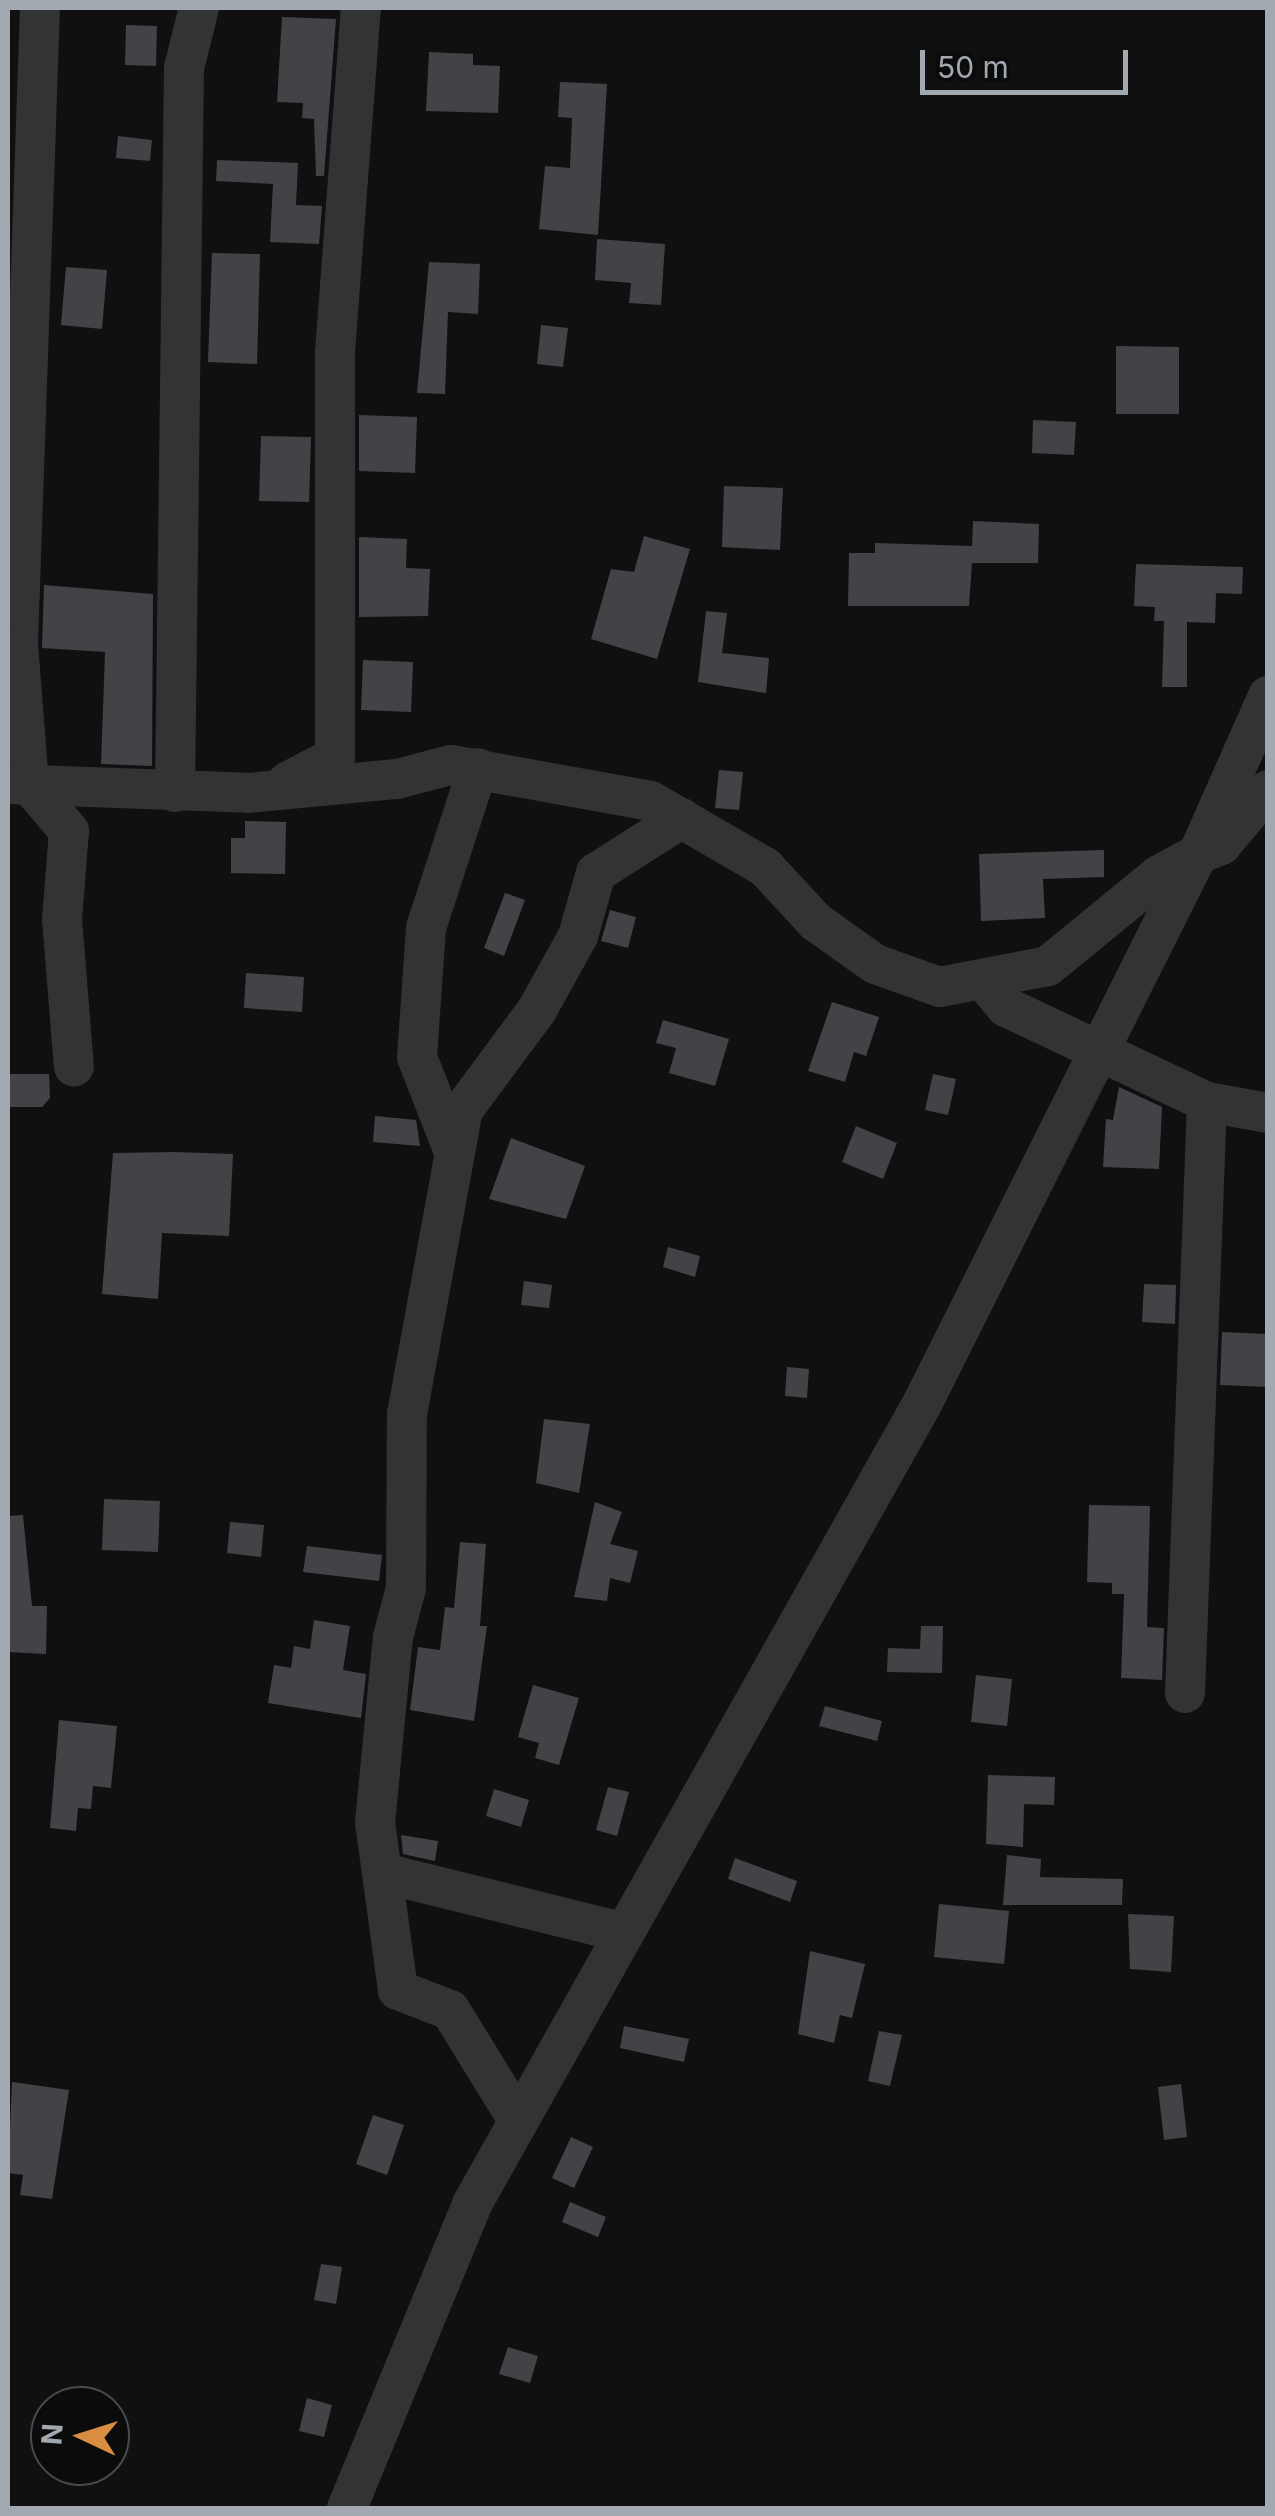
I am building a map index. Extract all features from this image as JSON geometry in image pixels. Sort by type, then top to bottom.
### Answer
[{"type":"street","points":[[40,8],[18,644],[18,784],[68,831],[62,919],[74,1067]]},
{"type":"street","points":[[175,792],[184,68],[198,8]]},
{"type":"street","points":[[270,790],[334,757],[335,352],[361,8]]},
{"type":"street","points":[[347,2508],[472,2204],[621,1932],[922,1404],[1198,854],[1268,696]]},
{"type":"street","points":[[18,784],[175,792],[270,790],[397,779],[451,765],[651,801],[766,867],[816,922],[875,964],[940,988],[1048,966],[1158,875],[1221,845],[1268,790]]},
{"type":"street","points":[[454,1152],[416,1057],[426,928],[478,768]]},
{"type":"street","points":[[518,2120],[450,2010],[398,1990],[375,1823],[393,1637],[406,1588],[407,1414],[463,1110],[537,1010],[578,936],[596,873],[682,818]]},
{"type":"street","points":[[984,982],[1006,1007],[1208,1102],[1268,1113]]},
{"type":"street","points":[[1184,1692],[1208,1102]]},
{"type":"street","points":[[383,1873],[621,1932]]},
{"type":"building","points":[[282,17],[336,19],[324,176],[316,176],[314,119],[302,118],[303,103],[277,102]]},
{"type":"building","points":[[126,25],[157,26],[156,66],[125,65]]},
{"type":"building","points":[[429,52],[473,54],[473,65],[500,66],[498,113],[426,111]]},
{"type":"building","points":[[560,82],[607,84],[598,235],[539,229],[545,166],[570,168],[572,118],[558,117]]},
{"type":"building","points":[[118,136],[152,140],[150,161],[116,158]]},
{"type":"building","points":[[217,160],[298,163],[296,205],[322,206],[319,244],[270,242],[273,184],[216,181]]},
{"type":"building","points":[[597,239],[665,244],[661,305],[629,303],[631,283],[595,280]]},
{"type":"building","points":[[212,253],[260,254],[257,364],[208,362]]},
{"type":"building","points":[[429,262],[480,264],[478,314],[448,312],[445,394],[417,393]]},
{"type":"building","points":[[66,267],[107,270],[102,329],[61,325]]},
{"type":"building","points":[[541,325],[568,328],[563,367],[537,364]]},
{"type":"building","points":[[1116,346],[1179,347],[1179,414],[1116,414]]},
{"type":"building","points":[[359,415],[417,417],[415,473],[359,471]]},
{"type":"building","points":[[1033,420],[1076,422],[1074,455],[1032,453]]},
{"type":"building","points":[[261,436],[311,437],[309,502],[259,501]]},
{"type":"building","points":[[724,486],[783,488],[780,550],[722,547]]},
{"type":"building","points":[[973,521],[1039,524],[1038,563],[972,563],[969,606],[848,606],[849,553],[875,553],[875,543],[972,546]]},
{"type":"building","points":[[644,536],[690,549],[657,659],[591,639],[611,569],[634,572]]},
{"type":"building","points":[[359,537],[407,539],[406,568],[430,569],[428,616],[359,617]]},
{"type":"building","points":[[1136,564],[1243,567],[1242,594],[1216,593],[1215,623],[1187,622],[1187,687],[1162,687],[1164,621],[1154,621],[1155,607],[1134,606]]},
{"type":"building","points":[[44,585],[153,594],[152,766],[101,764],[105,652],[42,648]]},
{"type":"building","points":[[706,611],[727,613],[722,653],[769,658],[766,693],[698,682]]},
{"type":"building","points":[[363,660],[413,662],[411,712],[361,710]]},
{"type":"building","points":[[719,770],[743,772],[739,810],[715,808]]},
{"type":"building","points":[[245,821],[286,822],[285,874],[231,873],[231,838],[245,838]]},
{"type":"building","points":[[1104,850],[1104,877],[1043,879],[1045,918],[981,921],[979,854]]},
{"type":"building","points":[[505,893],[525,900],[504,956],[484,948]]},
{"type":"building","points":[[610,910],[636,917],[628,948],[601,941]]},
{"type":"building","points":[[246,973],[304,977],[302,1012],[244,1008]]},
{"type":"building","points":[[832,1002],[879,1017],[866,1056],[854,1052],[845,1082],[808,1071]]},
{"type":"building","points":[[663,1020],[729,1039],[715,1086],[669,1073],[676,1048],[656,1043]]},
{"type":"building","points":[[8,1074],[49,1074],[50,1098],[42,1107],[8,1107]]},
{"type":"building","points":[[933,1074],[956,1079],[948,1115],[925,1110]]},
{"type":"building","points":[[1119,1087],[1162,1107],[1159,1169],[1103,1167],[1106,1119],[1113,1120]]},
{"type":"building","points":[[375,1116],[416,1120],[420,1146],[373,1142]]},
{"type":"building","points":[[856,1126],[897,1143],[883,1179],[842,1162]]},
{"type":"building","points":[[511,1138],[585,1166],[566,1219],[489,1199]]},
{"type":"building","points":[[113,1153],[233,1154],[229,1236],[162,1233],[158,1299],[102,1294]]},
{"type":"building","points":[[668,1247],[700,1256],[695,1277],[663,1267]]},
{"type":"building","points":[[524,1281],[552,1285],[549,1308],[521,1305]]},
{"type":"building","points":[[1144,1284],[1176,1285],[1175,1324],[1142,1322]]},
{"type":"building","points":[[1222,1332],[1268,1334],[1268,1387],[1220,1385]]},
{"type":"building","points":[[787,1367],[809,1369],[807,1398],[785,1396]]},
{"type":"building","points":[[544,1419],[590,1424],[579,1493],[536,1483]]},
{"type":"building","points":[[104,1499],[160,1501],[158,1552],[102,1550]]},
{"type":"building","points":[[595,1502],[622,1512],[610,1544],[638,1551],[630,1583],[610,1578],[607,1601],[574,1597]]},
{"type":"building","points":[[1089,1505],[1150,1506],[1147,1627],[1164,1628],[1162,1680],[1121,1678],[1124,1594],[1112,1594],[1112,1583],[1087,1582]]},
{"type":"building","points":[[23,1515],[32,1606],[47,1606],[46,1654],[8,1652],[8,1516]]},
{"type":"building","points":[[230,1522],[264,1525],[261,1557],[227,1553]]},
{"type":"building","points":[[460,1542],[486,1544],[480,1626],[487,1626],[474,1721],[410,1710],[418,1647],[440,1650],[445,1607],[454,1608]]},
{"type":"building","points":[[307,1546],[382,1555],[379,1581],[303,1572]]},
{"type":"building","points":[[314,1620],[350,1626],[343,1670],[366,1674],[361,1718],[268,1703],[274,1665],[291,1668],[294,1646],[310,1649]]},
{"type":"building","points":[[921,1626],[943,1626],[942,1673],[887,1672],[888,1648],[920,1649]]},
{"type":"building","points":[[976,1675],[1012,1679],[1007,1726],[971,1722]]},
{"type":"building","points":[[533,1685],[579,1698],[559,1765],[535,1758],[539,1743],[518,1737]]},
{"type":"building","points":[[825,1706],[882,1721],[877,1741],[819,1726]]},
{"type":"building","points":[[59,1720],[117,1726],[111,1788],[93,1786],[91,1809],[78,1808],[76,1831],[50,1828]]},
{"type":"building","points":[[988,1775],[1055,1777],[1054,1805],[1024,1804],[1023,1847],[986,1844]]},
{"type":"building","points":[[608,1787],[629,1792],[617,1836],[596,1830]]},
{"type":"building","points":[[494,1789],[529,1800],[521,1827],[486,1816]]},
{"type":"building","points":[[401,1835],[438,1841],[435,1861],[403,1854]]},
{"type":"building","points":[[1007,1855],[1041,1859],[1040,1877],[1123,1879],[1122,1905],[1003,1905]]},
{"type":"building","points":[[735,1858],[797,1881],[790,1902],[728,1879]]},
{"type":"building","points":[[939,1904],[1009,1911],[1004,1964],[934,1957]]},
{"type":"building","points":[[1128,1914],[1174,1916],[1171,1972],[1130,1969]]},
{"type":"building","points":[[810,1951],[865,1964],[852,2018],[840,2015],[834,2043],[798,2034]]},
{"type":"building","points":[[624,2026],[689,2039],[684,2062],[620,2048]]},
{"type":"building","points":[[879,2031],[902,2035],[890,2086],[868,2081]]},
{"type":"building","points":[[12,2082],[69,2090],[52,2199],[20,2195],[23,2175],[8,2173]]},
{"type":"building","points":[[1181,2084],[1187,2137],[1164,2140],[1158,2087]]},
{"type":"building","points":[[373,2115],[404,2125],[387,2175],[356,2164]]},
{"type":"building","points":[[571,2137],[593,2147],[574,2188],[552,2178]]},
{"type":"building","points":[[570,2202],[606,2217],[598,2237],[562,2222]]},
{"type":"building","points":[[321,2264],[342,2267],[336,2304],[314,2300]]},
{"type":"building","points":[[508,2347],[538,2356],[530,2383],[499,2374]]},
{"type":"building","points":[[307,2398],[332,2405],[324,2437],[299,2431]]}]
